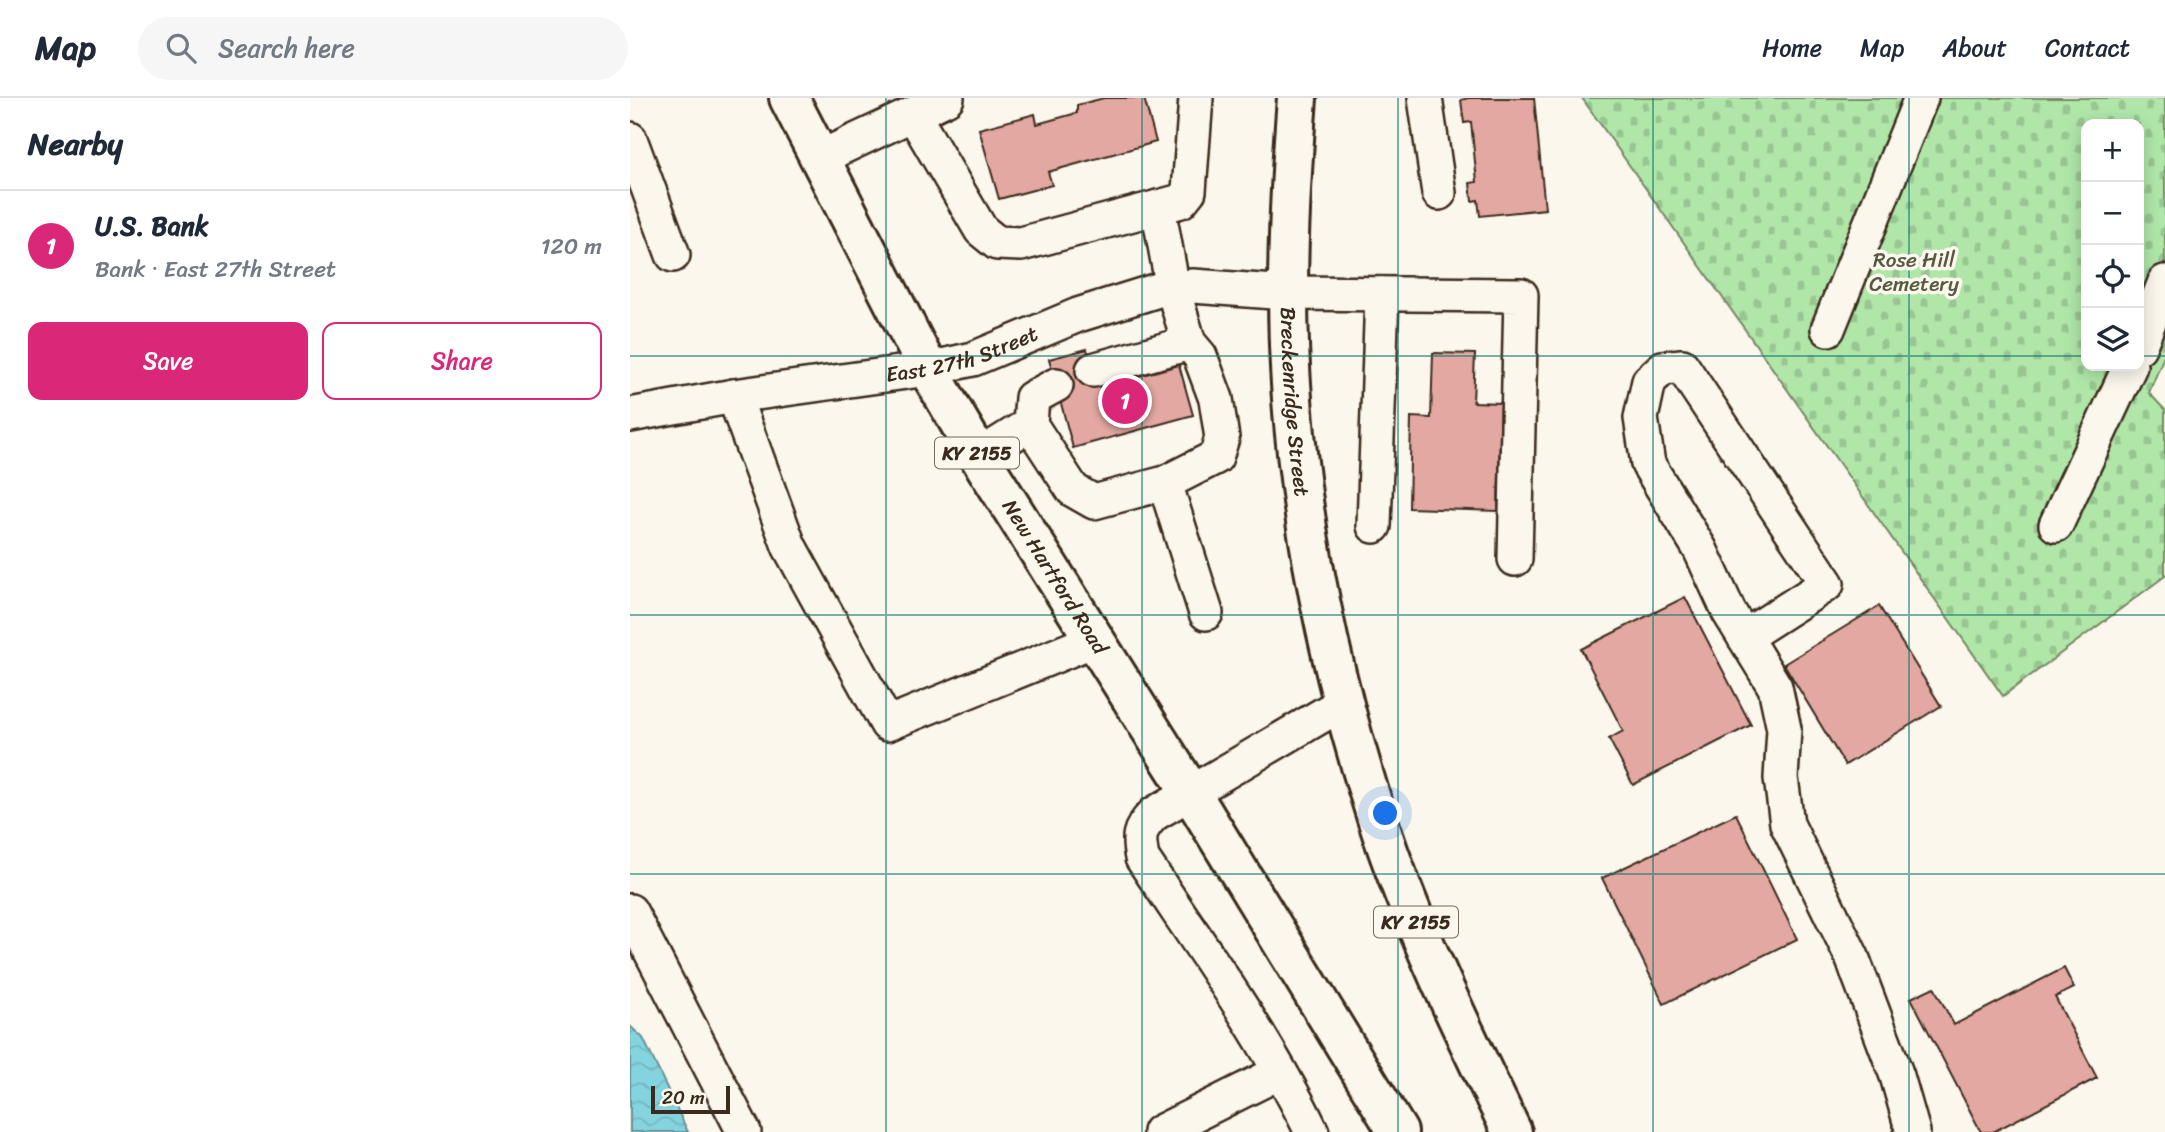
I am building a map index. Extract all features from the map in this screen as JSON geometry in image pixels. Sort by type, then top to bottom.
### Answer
[{"type":"main road","name":"New Hartford Road","points":[[789,98],[928,369],[979,456],[1191,793],[1398,1132]]},
{"type":"main road","name":"Breckenridge Street","points":[[1297,98],[1289,196],[1291,385],[1304,510],[1343,703]]},
{"type":"main road","name":"KY 2155","points":[[1343,703],[1377,817],[1420,931],[1512,1132]]},
{"type":"street","points":[[819,158],[932,103],[981,230],[997,243],[1021,244],[1181,201],[1189,191],[1196,98]]},
{"type":"street","points":[[1425,98],[1439,193]]},
{"type":"street","points":[[1828,329],[1921,98]]},
{"type":"street","points":[[630,139],[673,255]]},
{"type":"street","points":[[1056,385],[1032,398],[1030,424],[1073,490],[1094,502],[1165,483],[1216,457],[1222,438],[1216,399],[1200,356],[1189,343],[1173,289],[1158,207]]},
{"type":"street","points":[[2144,334],[2165,282]]},
{"type":"street","name":"East 27th Street","points":[[630,415],[734,396],[928,369],[973,359],[1078,315],[1158,290],[1193,286],[1288,293],[1521,295],[1515,559]]},
{"type":"street","points":[[1374,526],[1382,294]]},
{"type":"street","points":[[1093,370],[1189,343]]},
{"type":"street","points":[[1744,637],[1827,584],[1682,366],[1663,368],[1649,381],[1642,418],[1648,464],[1700,549],[1729,612],[1744,637],[1775,687],[1784,729],[1781,778],[1787,824],[1852,957],[1897,1076],[1913,1132]]},
{"type":"street","points":[[2056,525],[2128,371]]},
{"type":"street","points":[[734,396],[789,546],[887,724],[1094,640]]},
{"type":"street","points":[[979,456],[1030,424]]},
{"type":"street","points":[[1165,483],[1206,613]]},
{"type":"street","points":[[1312,1132],[1298,1102],[1237,1002],[1142,858],[1139,838],[1144,824],[1154,814],[1343,703]]},
{"type":"street","points":[[630,911],[744,1132]]},
{"type":"street","points":[[1160,1132],[1280,1072]]},
{"type":"green space","name":"Rose Hill Cemetery","points":[[1582,98],[2165,98],[2165,353],[2149,393],[2165,410],[2165,576],[2003,696]]},
{"type":"water","points":[[630,1026],[643,1038],[688,1132],[630,1132]]},
{"type":"building","points":[[1104,98],[1144,98],[1156,142],[1048,172],[1052,185],[999,199],[979,129],[1035,114],[1037,124],[1077,113],[1077,105]]},
{"type":"building","points":[[1534,98],[1545,209],[1480,216],[1478,200],[1472,201],[1470,183],[1477,182],[1471,122],[1464,123],[1461,100]]},
{"type":"building","points":[[1087,349],[1098,387],[1179,365],[1193,415],[1073,448],[1049,359]]},
{"type":"building","points":[[1433,353],[1475,354],[1473,402],[1501,403],[1498,511],[1409,508],[1411,417],[1431,418]]},
{"type":"building","points":[[1685,597],[1751,725],[1633,785],[1609,739],[1623,731],[1581,649]]},
{"type":"building","points":[[1879,606],[1941,706],[1845,765],[1784,664]]},
{"type":"building","points":[[1736,814],[1797,939],[1664,1004],[1602,878]]},
{"type":"building","points":[[2064,968],[2074,988],[2055,997],[2097,1078],[1993,1132],[1981,1132],[1911,998],[1934,987],[1954,1025]]},
{"type":"place","name":"U.S. Bank","points":[[1125,401]]}]
